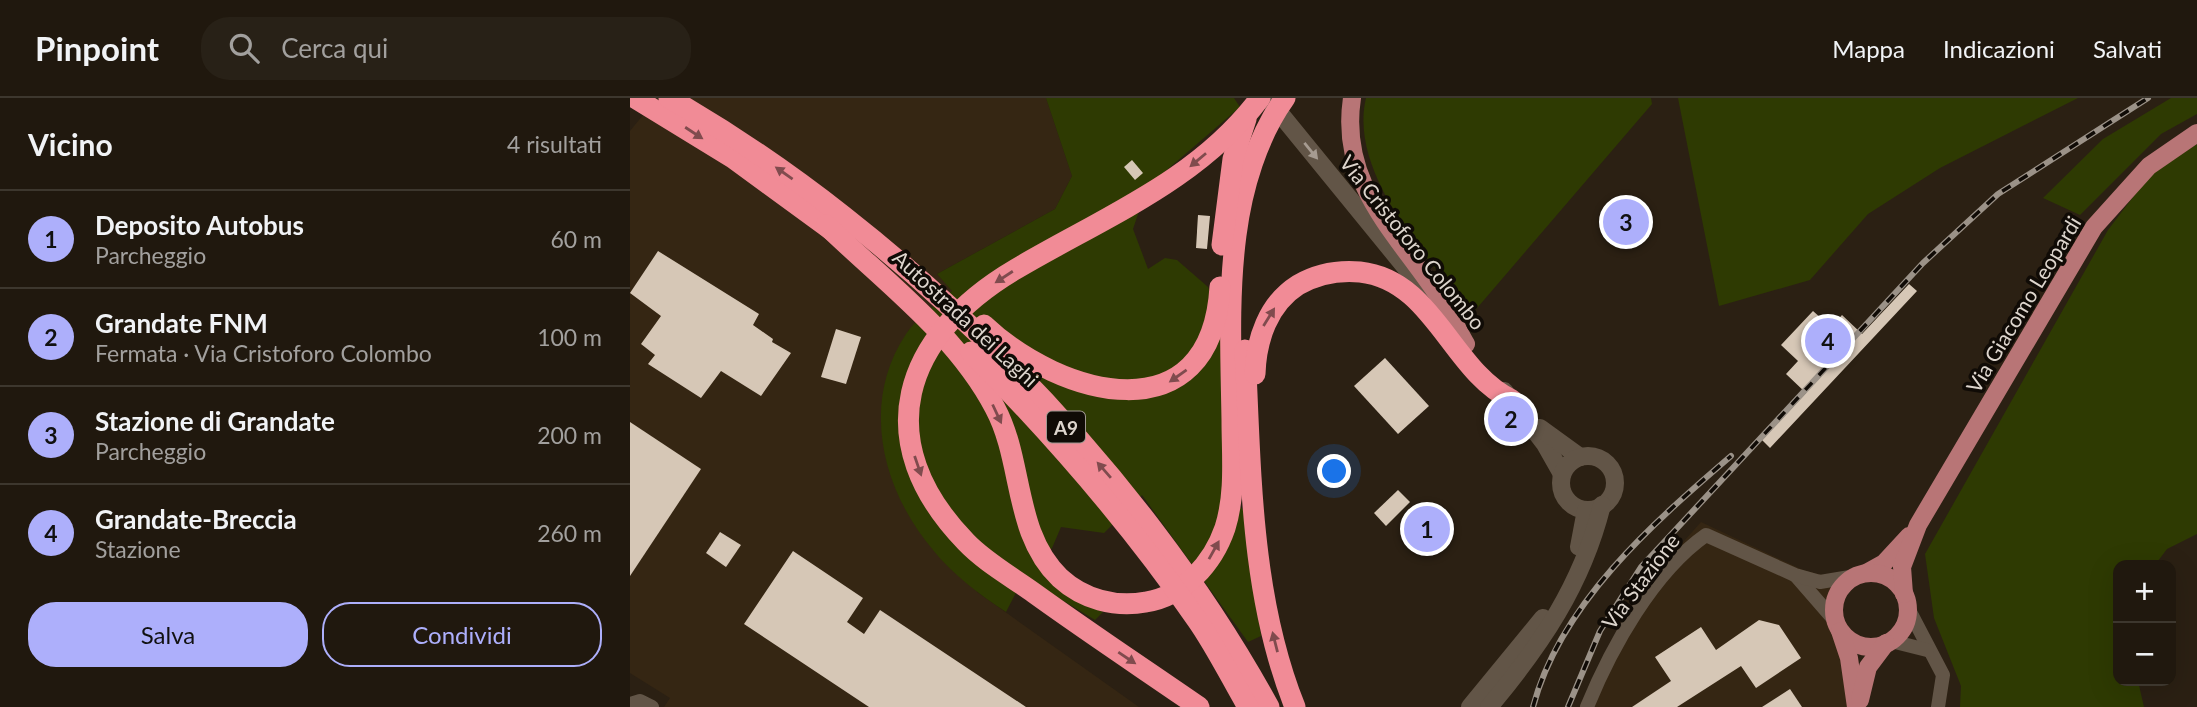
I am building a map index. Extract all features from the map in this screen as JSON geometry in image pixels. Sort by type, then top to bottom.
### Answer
[{"type":"highway","name":"Autostrada dei Laghi","points":[[635,98],[832,219]]},
{"type":"highway","name":"Autostrada dei Laghi","points":[[668,98],[744,145],[832,219],[927,309],[973,342],[1052,435],[1141,527],[1269,707]]},
{"type":"highway","points":[[973,342],[1015,463],[1026,520],[1034,544],[1053,569],[1077,590],[1118,604],[1152,601],[1171,594],[1206,564],[1221,537],[1231,504],[1231,299],[1236,233],[1243,196],[1263,136],[1285,98]]},
{"type":"highway","points":[[973,342],[1042,365],[1092,386],[1141,392],[1159,388],[1186,370],[1201,355],[1216,322],[1226,194],[1233,159],[1254,106]]},
{"type":"highway","points":[[1199,707],[967,543],[932,498],[920,473],[908,431],[908,406],[912,384],[932,342],[948,321],[970,301],[1016,269],[1143,201],[1205,155],[1254,106]]},
{"type":"highway","points":[[1243,196],[1244,330],[1253,504],[1263,589],[1286,683],[1295,707]]},
{"type":"highway","points":[[1253,504],[1258,490],[1255,360],[1260,338],[1263,327],[1279,301],[1305,281],[1342,270],[1374,274],[1405,289],[1437,322],[1486,384],[1518,407]]},
{"type":"highway","name":"Autostrada dei Laghi","points":[[1206,617],[1248,707]]},
{"type":"main road","points":[[1353,98],[1355,163],[1367,196],[1440,298],[1466,344]]},
{"type":"main road","name":"Via Giacomo Leopardi","points":[[1857,707],[1868,667],[1903,629],[1906,601],[1902,567],[1918,525],[2094,227],[2149,166],[2197,133]]},
{"type":"main road","name":"Via Giacomo Leopardi","points":[[1857,707],[1849,658],[1838,627],[1834,605],[1838,593],[1861,575],[1884,563],[1918,525]]},
{"type":"main road","points":[[1861,575],[1885,575],[1896,583],[1906,601]]},
{"type":"main road","points":[[1838,627],[1854,643],[1865,647],[1889,642]]},
{"type":"street","name":"Via Cristoforo Colombo","points":[[1268,98],[1518,407],[1562,474]]},
{"type":"street","name":"Via Cristoforo Colombo","points":[[1518,407],[1580,457]]},
{"type":"street","points":[[1469,707],[1535,631],[1564,586],[1594,507],[1614,488],[1612,470],[1595,457],[1580,457],[1566,467],[1562,474],[1565,498],[1594,507]]},
{"type":"street","points":[[1489,707],[1530,657],[1572,590],[1586,561],[1594,507]]},
{"type":"street","name":"Via Stazione","points":[[1587,707],[1632,620],[1682,554],[1706,535],[1795,575],[1820,582],[1861,575]]},
{"type":"street","name":"Via Stazione","points":[[1795,575],[1838,627]]},
{"type":"street","points":[[1906,601],[1927,650],[1938,661],[1943,675],[1938,707]]},
{"type":"street","points":[[1889,642],[1927,650]]},
{"type":"shaded area","points":[[657,98],[1046,98],[1072,176],[1055,209],[937,274],[953,290],[908,331],[977,592],[1139,707],[664,707],[670,698],[630,673],[630,131]]},
{"type":"shaded area","points":[[1701,522],[1803,570],[1844,581],[1832,605],[1853,707],[1579,707],[1626,614],[1653,576]]},
{"type":"green space","points":[[1046,98],[1234,98],[1240,107],[1147,187],[1133,229],[1148,269],[1165,258],[1177,260],[1208,287],[1224,333],[1228,493],[1244,511],[1261,636],[1248,642],[1142,495],[1104,533],[1061,527],[1052,548],[1037,562],[1060,588],[1103,612],[1095,620],[1024,577],[1006,612],[986,599],[958,576],[933,550],[901,501],[890,473],[883,445],[881,417],[884,388],[892,361],[906,334],[922,316],[952,291],[937,274],[1055,209],[1072,176]]},
{"type":"green space","points":[[1366,98],[1651,98],[1652,104],[1472,314],[1415,242],[1380,185],[1369,156],[1364,127]]},
{"type":"green space","points":[[1678,98],[2078,98],[1940,168],[1868,214],[1810,280],[1719,306]]},
{"type":"green space","points":[[2171,98],[2197,98],[2197,114],[2161,134],[2080,215],[2043,198],[2103,139]]},
{"type":"green space","points":[[2197,144],[2197,534],[2167,549],[2159,560],[2113,560],[2113,686],[2139,686],[2144,707],[1960,707],[1961,686],[1934,618],[1925,554],[2108,230],[2149,176]]},
{"type":"building","points":[[1132,160],[1143,173],[1135,180],[1124,167]]},
{"type":"building","points":[[1198,215],[1210,216],[1207,249],[1196,248]]},
{"type":"building","points":[[658,251],[759,314],[753,325],[773,339],[772,342],[791,353],[761,396],[721,371],[701,398],[648,364],[655,355],[641,344],[661,316],[630,293]]},
{"type":"building","points":[[1909,284],[1917,291],[1770,448],[1762,440],[1806,393],[1786,374],[1798,361],[1781,345],[1813,311],[1831,327],[1842,315],[1862,334]]},
{"type":"building","points":[[836,329],[861,337],[846,384],[821,377]]},
{"type":"building","points":[[1385,358],[1429,406],[1398,434],[1354,386]]},
{"type":"building","points":[[630,422],[701,469],[630,576]]},
{"type":"building","points":[[1398,490],[1410,502],[1386,526],[1374,513]]},
{"type":"building","points":[[720,532],[741,545],[726,567],[706,553]]},
{"type":"building","points":[[793,551],[863,598],[847,622],[864,634],[880,610],[1026,707],[869,707],[744,624]]},
{"type":"building","points":[[1759,620],[1779,625],[1801,658],[1756,688],[1741,666],[1677,707],[1632,707],[1671,681],[1655,657],[1701,627],[1716,650]]},
{"type":"building","points":[[1790,689],[1802,707],[1762,707]]},
{"type":"railway","points":[[1568,707],[1600,631],[1641,567],[1923,263],[1998,194],[2148,98]]},
{"type":"railway","points":[[1533,707],[1546,669],[1564,634],[1587,600],[1641,538],[1731,456]]},
{"type":"place","name":"Stazione di Grandate","points":[[1626,222]]},
{"type":"place","name":"Grandate-Breccia","points":[[1828,341]]},
{"type":"place","name":"Grandate FNM","points":[[1511,419]]},
{"type":"place","name":"Deposito Autobus","points":[[1427,529]]}]
